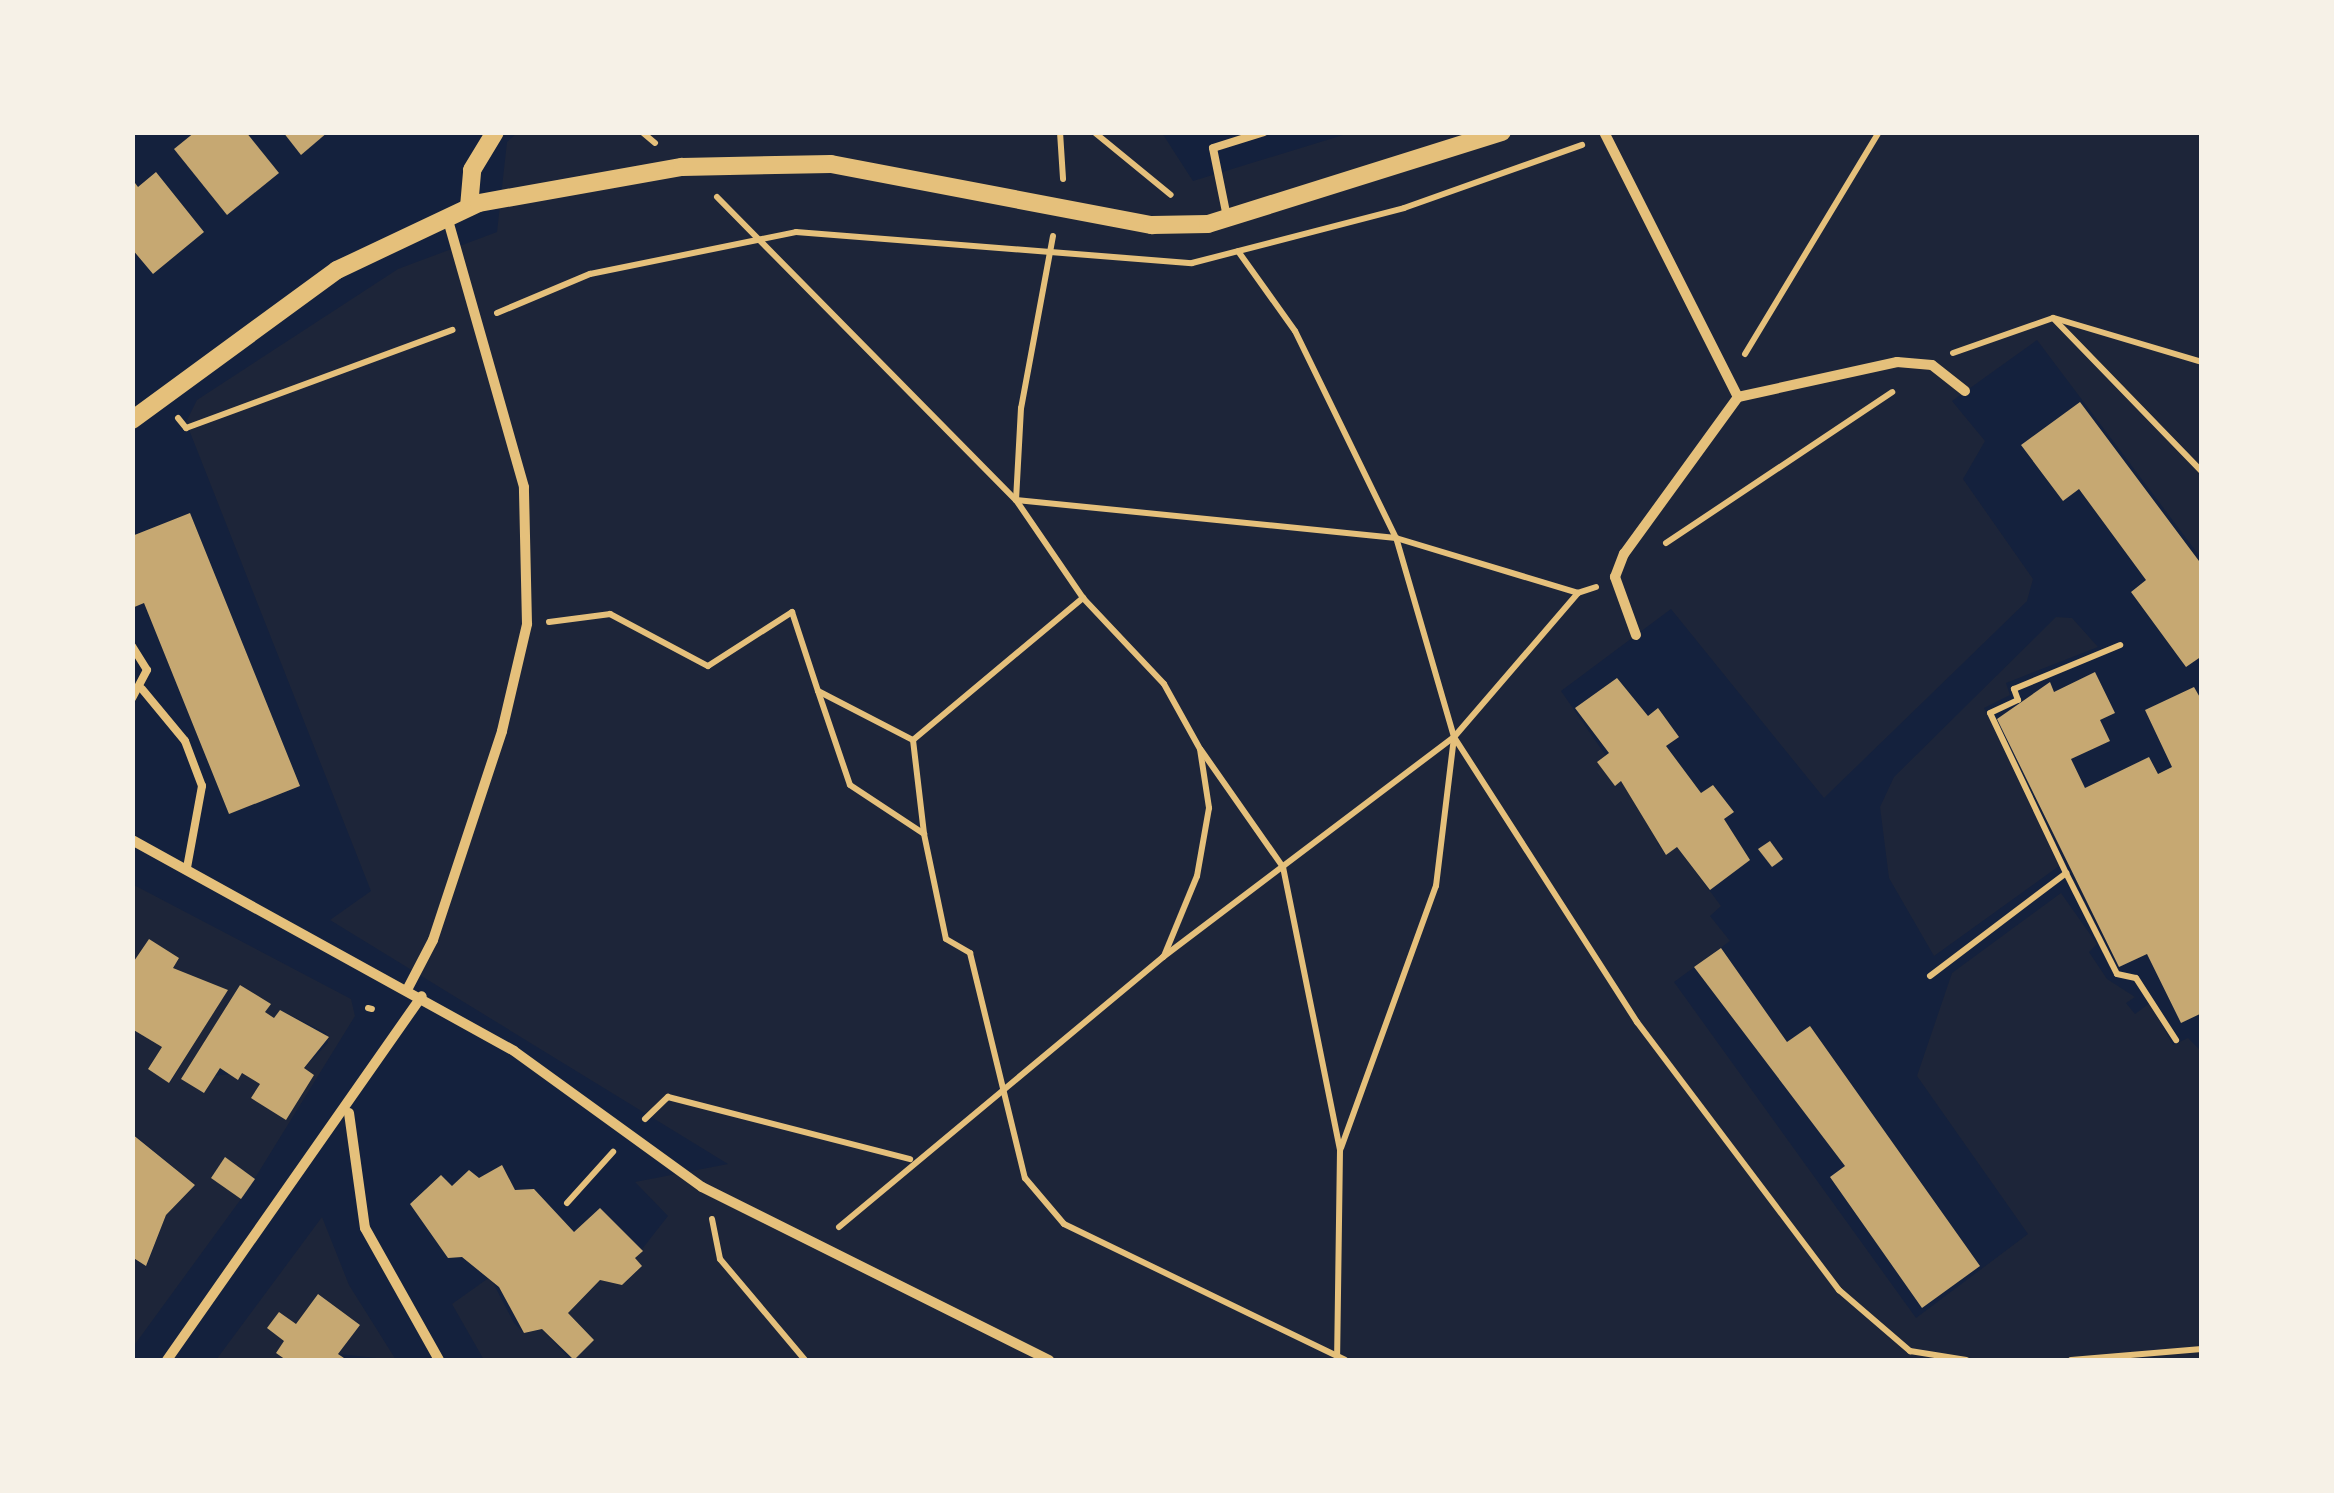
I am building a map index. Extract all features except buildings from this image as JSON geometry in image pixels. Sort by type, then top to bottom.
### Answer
[{"type":"street","points":[[469,207],[472,170],[494,132]]},
{"type":"street","points":[[132,420],[338,270],[469,207],[682,167],[830,164],[1152,225],[1208,224],[1228,221],[1502,132]]},
{"type":"street","points":[[1605,134],[1738,397]]},
{"type":"street","points":[[408,988],[433,940],[502,730],[528,624],[524,487],[447,216]]},
{"type":"street","points":[[1636,635],[1614,577],[1713,420],[1738,397],[1897,362],[1932,365],[1965,391]]},
{"type":"street","points":[[132,840],[422,996],[702,1187],[1049,1360]]},
{"type":"street","points":[[167,1360],[348,1112],[422,996]]},
{"type":"street","points":[[348,1112],[365,1228],[440,1360]]},
{"type":"lane","points":[[1228,221],[1213,148],[1264,132]]},
{"type":"lane","points":[[132,646],[145,660],[142,689],[132,698]]},
{"type":"lane","points":[[142,689],[185,741],[202,786],[187,868]]},
{"type":"path","points":[[642,132],[760,240],[1016,500],[1083,598],[1164,684],[1200,749],[1283,866],[1340,1150],[1340,1359],[1064,1224],[1025,1178],[970,953],[946,939],[924,834],[913,740]]},
{"type":"path","points":[[1016,500],[1022,408],[1059,205],[1060,132]]},
{"type":"path","points":[[1094,132],[1239,252],[1295,331],[1396,538],[1454,737],[1637,1022],[1839,1290],[1922,1360]]},
{"type":"path","points":[[1730,381],[1878,132]]},
{"type":"path","points":[[164,398],[186,428],[479,320],[590,274],[760,240],[839,230],[1049,259],[1192,263],[1404,208],[1605,134]]},
{"type":"path","points":[[2053,318],[2202,472]]},
{"type":"path","points":[[1657,548],[1932,365],[2053,318],[2202,362]]},
{"type":"path","points":[[1016,500],[1396,538],[1578,593]]},
{"type":"path","points":[[834,1232],[911,1160],[1164,958],[1454,737],[1578,593],[1614,577]]},
{"type":"path","points":[[913,740],[1083,598]]},
{"type":"path","points":[[528,624],[610,614],[708,666],[792,612],[850,785],[924,834]]},
{"type":"path","points":[[2120,645],[2014,689],[2018,700],[1990,713],[2116,974],[2136,978],[2176,1040]]},
{"type":"path","points":[[818,690],[913,740]]},
{"type":"path","points":[[1340,1150],[1436,886],[1454,737]]},
{"type":"path","points":[[1164,958],[1197,876],[1210,808],[1200,749]]},
{"type":"path","points":[[1930,976],[2066,874]]},
{"type":"path","points":[[639,1124],[668,1097],[911,1160]]},
{"type":"path","points":[[566,1203],[614,1151]]},
{"type":"path","points":[[711,1217],[720,1259],[805,1360]]},
{"type":"path","points":[[2071,1360],[2202,1350]]},
{"type":"path","points":[[1910,1352],[1966,1360]]},
{"type":"shaded area","points":[[1353,132],[2201,133],[2201,558],[2037,340],[1952,401],[1985,441],[1963,479],[2033,579],[2027,601],[1824,798],[1671,609],[1561,691],[1663,838],[1657,843],[1666,855],[1677,847],[1721,906],[1710,916],[1730,941],[1674,982],[1916,1318],[2028,1234],[1917,1076],[1952,973],[2061,893],[2097,944],[2089,952],[2107,979],[2135,997],[2126,1003],[2135,1014],[2150,1003],[2173,1045],[2188,1038],[2201,1051],[2201,1360],[574,1360],[594,1340],[568,1313],[600,1280],[622,1285],[642,1267],[635,1258],[668,1216],[635,1182],[728,1164],[330,920],[371,891],[186,422],[197,400],[398,269],[497,232],[507,142],[517,133],[1162,133],[1193,181]]},
{"type":"shaded area","points":[[2056,617],[2072,618],[2098,647],[2006,683],[2010,695],[1984,708],[2059,866],[1934,956],[1889,878],[1880,807],[1894,777]]},
{"type":"shaded area","points":[[132,884],[351,999],[355,1016],[255,1178],[225,1158],[211,1177],[241,1199],[133,1347],[133,1257],[147,1265],[166,1215],[195,1185],[133,1134],[133,1029],[162,1047],[148,1069],[170,1083],[227,990],[173,968],[149,939],[133,964]],"holes":[[[240,985],[270,1004],[265,1012],[274,1018],[280,1010],[326,1033],[328,1043],[304,1068],[314,1075],[252,1098],[260,1084],[242,1073],[182,1079]]]},
{"type":"shaded area","points":[[322,1217],[349,1285],[396,1360],[338,1354],[360,1325],[318,1294],[276,1353],[286,1360],[216,1360]]},
{"type":"shaded area","points":[[490,1277],[514,1323],[524,1333],[542,1329],[570,1360],[484,1360],[452,1304]]}]
